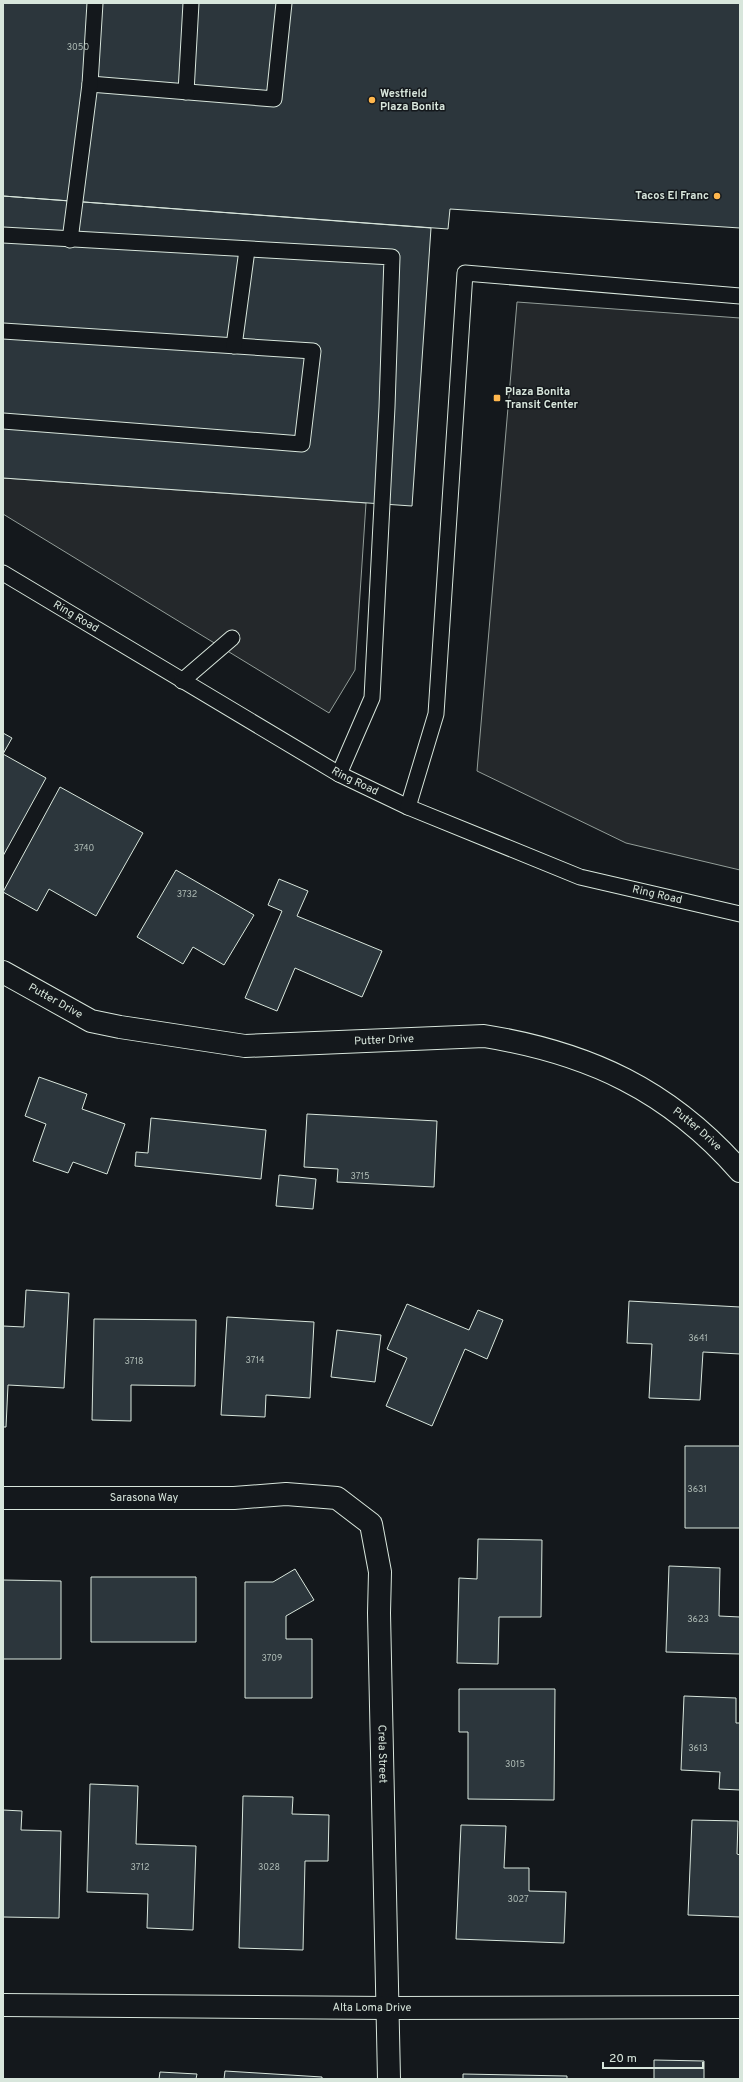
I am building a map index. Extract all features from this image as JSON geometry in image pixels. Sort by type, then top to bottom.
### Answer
[{"type":"street","name":"Putter Drive","points":[[3,972],[92,1021],[120,1027],[245,1046],[484,1036],[520,1042],[556,1051],[591,1063],[625,1078],[656,1097],[691,1122],[723,1151],[740,1171]]},
{"type":"street","name":"Sarasona Way","points":[[3,1498],[234,1498],[286,1494]]},
{"type":"street","name":"Crela Street","points":[[286,1494],[337,1498],[371,1524],[380,1572],[379,1613],[389,2079]]},
{"type":"street","name":"Alta Loma Drive","points":[[3,2005],[387,2008],[740,2007]]},
{"type":"lane","points":[[70,240],[90,84],[95,3]]},
{"type":"lane","points":[[186,92],[191,3]]},
{"type":"lane","points":[[90,84],[274,100],[284,3]]},
{"type":"lane","points":[[3,235],[70,240],[392,257],[387,414],[372,698],[339,774]]},
{"type":"lane","points":[[234,346],[247,250]]},
{"type":"lane","points":[[408,807],[436,714],[465,273],[740,296]]},
{"type":"lane","points":[[3,331],[313,351],[302,444],[3,422]]},
{"type":"lane","name":"Ring Road","points":[[3,573],[339,774],[408,807],[580,877],[740,914]]},
{"type":"lane","points":[[182,681],[232,638]]},
{"type":"shaded area","points":[[517,302],[740,318],[740,870],[626,843],[477,771]]},
{"type":"shaded area","points":[[3,478],[366,503],[355,670],[329,713],[3,514]]},
{"type":"building","name":"Westfield Plaza Bonita","points":[[3,3],[740,3],[740,228],[450,209],[448,229],[3,196]]},
{"type":"building","points":[[3,196],[431,228],[412,506],[3,478]]},
{"type":"building","points":[[3,733],[12,738],[3,754]]},
{"type":"building","points":[[3,754],[46,778],[3,856]]},
{"type":"building","points":[[60,787],[143,833],[96,916],[49,889],[37,911],[3,892]]},
{"type":"building","points":[[176,870],[254,915],[224,965],[193,947],[183,964],[137,937]]},
{"type":"building","points":[[279,879],[308,891],[297,916],[382,951],[362,997],[295,968],[277,1011],[245,998],[282,911],[268,905]]},
{"type":"building","points":[[39,1077],[87,1094],[82,1109],[125,1124],[107,1174],[73,1162],[68,1173],[33,1161],[46,1124],[25,1116]]},
{"type":"building","points":[[307,1114],[437,1121],[434,1187],[337,1182],[338,1169],[304,1167]]},
{"type":"building","points":[[151,1118],[266,1130],[261,1179],[135,1166],[136,1152],[148,1153]]},
{"type":"building","points":[[279,1175],[316,1179],[313,1209],[276,1206]]},
{"type":"building","points":[[26,1290],[69,1293],[64,1388],[8,1385],[6,1427],[3,1427],[3,1326],[24,1327]]},
{"type":"building","points":[[629,1301],[740,1307],[740,1354],[703,1352],[700,1400],[649,1398],[652,1344],[627,1343]]},
{"type":"building","points":[[407,1304],[469,1330],[478,1310],[503,1320],[487,1359],[465,1349],[432,1426],[386,1406],[407,1358],[387,1349]]},
{"type":"building","points":[[227,1317],[314,1322],[310,1398],[266,1395],[265,1417],[221,1415]]},
{"type":"building","points":[[94,1319],[196,1320],[195,1386],[131,1385],[131,1421],[92,1420]]},
{"type":"building","points":[[337,1330],[381,1335],[375,1382],[331,1377]]},
{"type":"building","points":[[685,1446],[740,1446],[740,1528],[685,1528]]},
{"type":"building","points":[[478,1539],[542,1540],[541,1617],[499,1617],[498,1664],[457,1663],[459,1578],[477,1579]]},
{"type":"building","points":[[669,1566],[720,1568],[719,1616],[740,1617],[740,1654],[666,1652]]},
{"type":"building","points":[[295,1569],[314,1600],[286,1616],[286,1639],[312,1639],[312,1698],[245,1698],[245,1582],[273,1582]]},
{"type":"building","points":[[91,1577],[196,1577],[196,1642],[91,1642]]},
{"type":"building","points":[[3,1580],[61,1581],[61,1659],[3,1659]]},
{"type":"building","points":[[459,1689],[555,1689],[554,1800],[468,1799],[468,1732],[459,1732]]},
{"type":"building","points":[[684,1696],[736,1698],[736,1723],[740,1723],[740,1790],[719,1789],[720,1772],[681,1770]]},
{"type":"building","points":[[90,1784],[138,1786],[136,1844],[196,1846],[193,1930],[147,1928],[148,1894],[87,1892]]},
{"type":"building","points":[[243,1796],[293,1797],[292,1814],[329,1815],[328,1861],[305,1861],[303,1950],[239,1948]]},
{"type":"building","points":[[3,1810],[22,1811],[21,1830],[61,1831],[59,1918],[3,1917]]},
{"type":"building","points":[[692,1820],[738,1821],[737,1854],[740,1855],[740,1917],[688,1915]]},
{"type":"building","points":[[461,1825],[506,1826],[504,1868],[529,1868],[529,1891],[566,1892],[564,1943],[456,1939]]},
{"type":"building","points":[[654,2060],[704,2061],[704,2079],[654,2079]]},
{"type":"building","points":[[225,2071],[322,2077],[322,2079],[224,2079]]},
{"type":"building","points":[[160,2072],[197,2074],[196,2079],[159,2079]]},
{"type":"building","points":[[463,2074],[567,2076],[567,2079],[463,2079]]},
{"type":"place","name":"Westfield Plaza Bonita","points":[[372,100]]},
{"type":"place","name":"Tacos El Franc","points":[[717,196]]},
{"type":"place","name":"Plaza Bonita Transit Center","points":[[497,398]]}]
